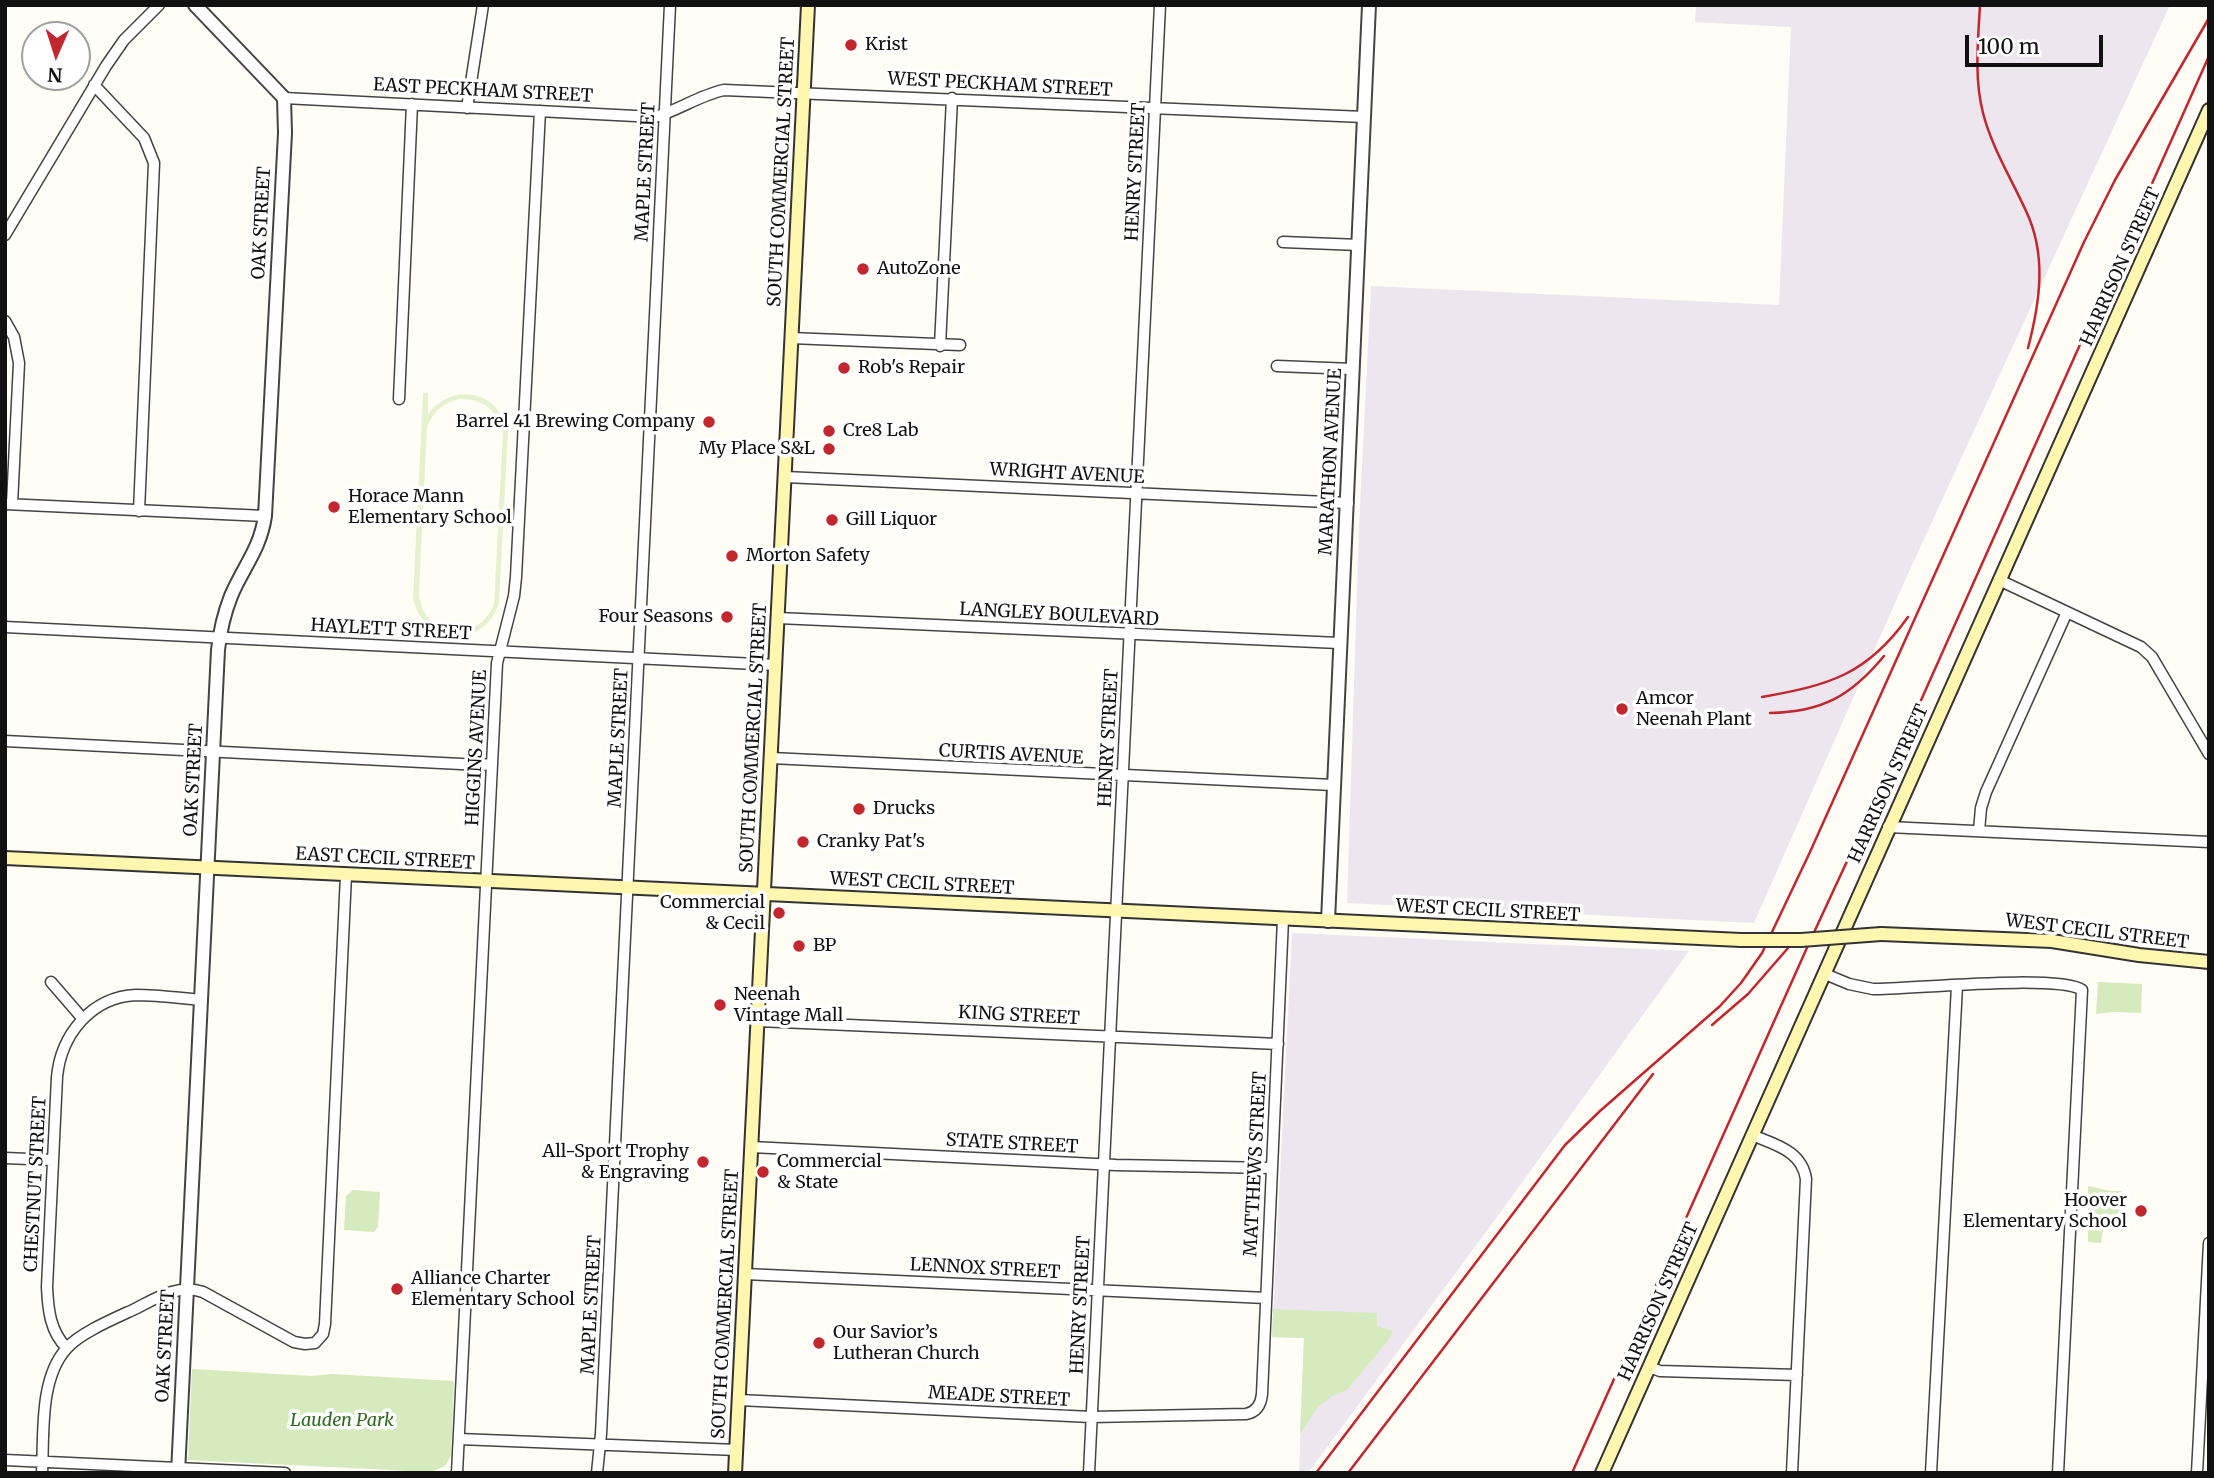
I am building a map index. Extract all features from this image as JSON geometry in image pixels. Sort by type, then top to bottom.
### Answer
[{"type":"main road","name":"SOUTH COMMERCIAL STREET","points":[[735,1473],[808,5]]},
{"type":"main road","name":"HARRISON STREET","points":[[1602,1473],[2209,110]]},
{"type":"main road","name":"EAST CECIL STREET","points":[[5,858],[764,893]]},
{"type":"main road","name":"WEST CECIL STREET","points":[[764,893],[1741,940],[1801,940],[1881,934],[2052,940],[2139,955],[2209,962]]},
{"type":"street","points":[[5,235],[94,85],[124,40],[159,5]]},
{"type":"street","points":[[195,5],[284,98]]},
{"type":"street","points":[[467,108],[483,5]]},
{"type":"street","name":"MAPLE STREET","points":[[597,1473],[670,5]]},
{"type":"street","name":"HENRY STREET","points":[[1089,1473],[1160,5]]},
{"type":"street","name":"MARATHON AVENUE","points":[[1328,921],[1368,5]]},
{"type":"street","points":[[94,85],[144,138],[154,163],[139,511]]},
{"type":"street","name":"EAST PECKHAM STREET","points":[[284,98],[655,117],[724,90],[803,93]]},
{"type":"street","name":"WEST PECKHAM STREET","points":[[803,93],[1364,117]]},
{"type":"street","name":"OAK STREET","points":[[178,1471],[219,638],[232,595],[254,554],[265,516],[285,133],[284,98]]},
{"type":"street","points":[[940,346],[952,98]]},
{"type":"street","points":[[399,399],[412,104]]},
{"type":"street","name":"HIGGINS AVENUE","points":[[457,1473],[491,764],[499,651],[514,596],[516,577],[540,111]]},
{"type":"street","points":[[1283,242],[1359,245]]},
{"type":"street","points":[[5,321],[14,337],[19,363],[9,504],[265,516]]},
{"type":"street","points":[[791,338],[960,345]]},
{"type":"street","points":[[1277,366],[1353,369]]},
{"type":"street","name":"WRIGHT AVENUE","points":[[785,477],[1348,503]]},
{"type":"street","points":[[1999,580],[2145,650],[2152,657],[2209,754]]},
{"type":"street","points":[[1979,831],[1986,792],[2067,612]]},
{"type":"street","name":"LANGLEY BOULEVARD","points":[[778,618],[1339,643]]},
{"type":"street","name":"HAYLETT STREET","points":[[5,626],[776,665]]},
{"type":"street","points":[[5,741],[491,764]]},
{"type":"street","name":"CURTIS AVENUE","points":[[771,758],[1333,785]]},
{"type":"street","points":[[1888,827],[2209,842]]},
{"type":"street","points":[[43,1467],[44,1417],[48,1390],[57,1365],[67,1348],[112,1320],[168,1293],[187,1289],[203,1292],[295,1342],[315,1343],[323,1334],[326,1324],[346,875]]},
{"type":"street","name":"MATTHEWS STREET","points":[[1256,1409],[1262,1394],[1283,919]]},
{"type":"street","points":[[1825,974],[1849,984],[1873,989],[2025,983],[2072,985],[2082,990],[2058,1473]]},
{"type":"street","points":[[51,982],[83,1018]]},
{"type":"street","points":[[1931,1473],[1957,986]]},
{"type":"street","name":"CHESTNUT STREET","points":[[67,1348],[57,1338],[48,1303],[57,1077],[60,1059],[71,1033],[83,1018],[104,1003],[127,996],[201,1000]]},
{"type":"street","name":"KING STREET","points":[[758,1021],[1278,1044]]},
{"type":"street","points":[[1752,1135],[1793,1154],[1805,1172],[1792,1473]]},
{"type":"street","name":"STATE STREET","points":[[751,1147],[1104,1164],[1272,1168]]},
{"type":"street","points":[[5,1158],[53,1160]]},
{"type":"street","points":[[2197,1473],[2209,1243]]},
{"type":"street","name":"LENNOX STREET","points":[[745,1274],[1266,1298]]},
{"type":"street","points":[[1649,1367],[1660,1371],[1797,1376]]},
{"type":"street","name":"MEADE STREET","points":[[739,1400],[1091,1417],[1246,1414],[1256,1409]]},
{"type":"street","points":[[458,1439],[737,1450]]},
{"type":"street","points":[[5,1460],[43,1467],[285,1473]]},
{"type":"shaded area","points":[[1696,5],[2170,5],[1907,576],[1754,923],[1347,903],[1359,527],[1371,286],[1779,305],[1791,27],[1695,22]]},
{"type":"shaded area","points":[[1292,933],[1689,951],[1308,1473],[1299,1473],[1304,1338],[1272,1337]]},
{"type":"green space","points":[[423,393],[428,393],[428,414],[450,397],[474,395],[495,407],[503,417],[508,431],[499,603],[481,629],[468,635],[454,636],[429,626],[419,615],[413,599]],"holes":[[[459,399],[467,399],[488,407],[497,418],[503,433],[494,604],[476,626],[452,631],[440,627],[430,619],[422,608],[419,593],[427,427],[443,406]]]},
{"type":"green space","points":[[2098,982],[2142,984],[2141,1013],[2096,1014]]},
{"type":"green space","points":[[2088,1186],[2121,1191],[2121,1225],[2104,1224],[2101,1243],[2088,1242]]},
{"type":"green space","points":[[353,1190],[380,1192],[378,1227],[374,1232],[344,1230],[346,1196]]},
{"type":"green space","points":[[1273,1309],[1377,1313],[1377,1326],[1393,1331],[1347,1390],[1332,1396],[1318,1407],[1300,1434],[1304,1338],[1272,1337]]},
{"type":"green space","name":"Lauden Park","points":[[192,1369],[454,1381],[451,1456],[445,1466],[431,1472],[188,1460]]},
{"type":"railway","points":[[1980,5],[1978,73],[1983,113],[1997,151],[2026,211],[2037,244],[2038,296],[2028,348]]},
{"type":"railway","points":[[1316,1473],[1565,1145],[1720,1006],[1741,983],[1762,953],[2084,242],[2115,180],[2209,18]]},
{"type":"railway","points":[[1572,1473],[2209,56]]},
{"type":"railway","points":[[1762,697],[1807,688],[1845,674],[1877,652],[1908,617]]},
{"type":"railway","points":[[1770,713],[1805,709],[1834,699],[1860,682],[1884,656]]},
{"type":"railway","points":[[1712,1025],[1748,994],[1788,948]]},
{"type":"railway","points":[[1348,1473],[1653,1074]]},
{"type":"place","name":"Krist","points":[[851,45]]},
{"type":"place","name":"AutoZone","points":[[863,269]]},
{"type":"place","name":"Rob's Repair","points":[[844,368]]},
{"type":"place","name":"Barrel 41 Brewing Company","points":[[709,422]]},
{"type":"place","name":"Cre8 Lab","points":[[829,431]]},
{"type":"place","name":"My Place S&L","points":[[829,449]]},
{"type":"place","name":"Horace Mann Elementary School","points":[[334,507]]},
{"type":"place","name":"Gill Liquor","points":[[832,520]]},
{"type":"place","name":"Morton Safety","points":[[732,556]]},
{"type":"place","name":"Four Seasons","points":[[727,617]]},
{"type":"place","name":"Amcor Neenah Plant","points":[[1622,709]]},
{"type":"place","name":"Drucks","points":[[859,809]]},
{"type":"place","name":"Cranky Pat's","points":[[803,842]]},
{"type":"place","name":"Commercial & Cecil","points":[[779,913]]},
{"type":"place","name":"BP","points":[[799,946]]},
{"type":"place","name":"Neenah Vintage Mall","points":[[720,1005]]},
{"type":"place","name":"All-Sport Trophy & Engraving","points":[[703,1162]]},
{"type":"place","name":"Commercial & State","points":[[763,1172]]},
{"type":"place","name":"Hoover Elementary School","points":[[2141,1211]]},
{"type":"place","name":"Alliance Charter Elementary School","points":[[397,1289]]},
{"type":"place","name":"Our Savior’s Lutheran Church","points":[[819,1343]]}]
